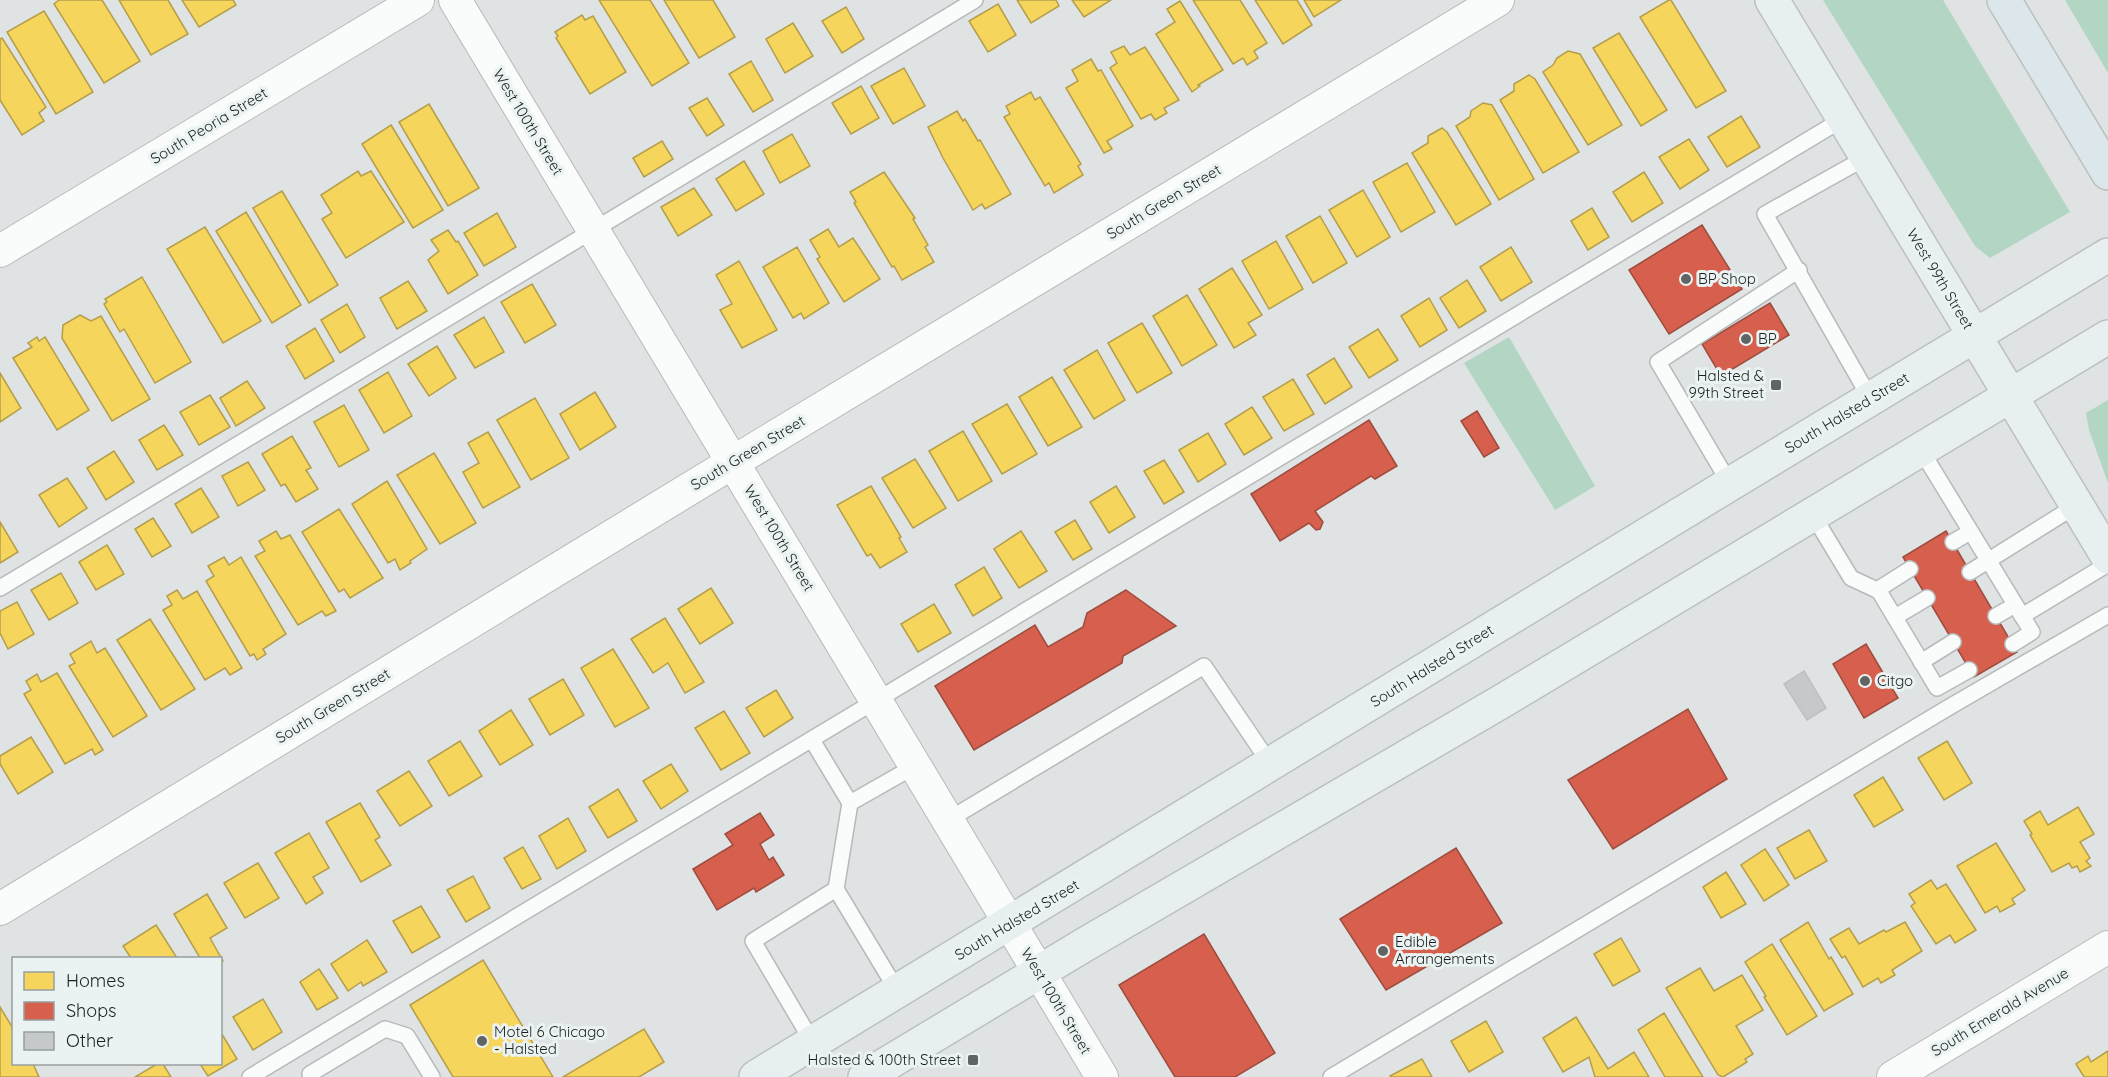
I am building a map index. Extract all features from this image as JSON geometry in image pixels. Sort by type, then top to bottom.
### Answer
[{"type":"highway","points":[[2004,0],[2108,173]]},
{"type":"main road","name":"West 99th Street","points":[[1772,0],[2108,557]]},
{"type":"main road","name":"South Halsted Street","points":[[756,1077],[2102,259]]},
{"type":"main road","points":[[865,1077],[1039,972],[1504,700],[2108,337]]},
{"type":"street","name":"South Peoria Street","points":[[0,251],[418,0]]},
{"type":"street","name":"West 100th Street","points":[[455,0],[1102,1077]]},
{"type":"street","name":"South Green Street","points":[[0,909],[1498,0]]},
{"type":"street","name":"South Emerald Avenue","points":[[1893,1077],[2108,947]]},
{"type":"lane","points":[[0,588],[975,0]]},
{"type":"lane","points":[[250,1077],[1843,119]]},
{"type":"lane","points":[[1866,157],[1765,214],[1870,398]]},
{"type":"lane","points":[[1730,483],[1658,362],[1799,270]]},
{"type":"lane","points":[[1921,450],[2032,632],[2013,644]]},
{"type":"lane","points":[[1970,572],[2077,505]]},
{"type":"lane","points":[[1813,515],[1851,578],[1876,590],[1895,617],[1937,688],[1969,670]]},
{"type":"lane","points":[[1953,542],[1970,532]]},
{"type":"lane","points":[[1996,616],[2018,611],[2108,564]]},
{"type":"lane","points":[[1876,590],[1910,569]]},
{"type":"lane","points":[[1895,617],[1927,598]]},
{"type":"lane","points":[[1331,1077],[1951,706],[2108,615]]},
{"type":"lane","points":[[1921,662],[1953,642]]},
{"type":"lane","points":[[948,820],[1204,666],[1271,765]]},
{"type":"lane","points":[[812,740],[850,803],[836,889],[898,992]]},
{"type":"lane","points":[[850,803],[915,766]]},
{"type":"lane","points":[[813,1042],[753,941],[836,889]]},
{"type":"lane","points":[[309,1076],[385,1029],[407,1036],[432,1077]]},
{"type":"green space","points":[[1823,0],[1943,0],[2070,212],[1990,258],[1975,246]]},
{"type":"green space","points":[[2065,0],[2108,0],[2108,73]]},
{"type":"green space","points":[[1509,337],[1595,486],[1555,510],[1464,363]]},
{"type":"green space","points":[[2108,400],[2108,483],[2089,430],[2086,413]]},
{"type":"building: Homes","points":[[59,0],[102,0],[140,61],[104,83],[54,4]]},
{"type":"building: Homes","points":[[119,0],[168,0],[188,34],[151,55]]},
{"type":"building: Homes","points":[[182,0],[233,0],[236,5],[199,27]]},
{"type":"building: Homes","points":[[599,0],[650,0],[689,63],[652,86]]},
{"type":"building: Homes","points":[[664,0],[713,0],[735,37],[699,58]]},
{"type":"building: Homes","points":[[1017,0],[1056,0],[1059,6],[1031,23]]},
{"type":"building: Homes","points":[[1072,0],[1111,0],[1084,17]]},
{"type":"building: Homes","points":[[1193,0],[1240,0],[1267,43],[1254,51],[1258,58],[1247,65],[1243,58],[1233,64]]},
{"type":"building: Homes","points":[[1255,0],[1297,0],[1312,25],[1283,44]]},
{"type":"building: Homes","points":[[1304,0],[1341,0],[1314,17]]},
{"type":"building: Homes","points":[[1669,0],[1726,91],[1696,108],[1640,17]]},
{"type":"building: Homes","points":[[1180,1],[1223,70],[1198,85],[1200,86],[1192,92],[1156,34],[1175,22],[1167,9]]},
{"type":"building: Homes","points":[[998,4],[1016,35],[988,52],[969,21]]},
{"type":"building: Homes","points":[[846,7],[864,39],[842,53],[822,21]]},
{"type":"building: Homes","points":[[44,11],[93,92],[56,114],[7,32]]},
{"type":"building: Homes","points":[[582,15],[585,20],[593,16],[626,72],[590,94],[556,38],[558,36],[555,32]]},
{"type":"building: Homes","points":[[793,23],[813,56],[785,73],[766,39]]},
{"type":"building: Homes","points":[[1619,33],[1667,110],[1641,126],[1593,48]]},
{"type":"building: Homes","points":[[2,38],[46,107],[39,113],[44,121],[22,135],[0,100],[0,39]]},
{"type":"building: Homes","points":[[1124,46],[1130,55],[1145,47],[1179,100],[1164,108],[1167,113],[1155,120],[1151,114],[1141,119],[1110,68],[1117,63],[1111,52]]},
{"type":"building: Homes","points":[[1568,51],[1580,54],[1622,125],[1588,145],[1543,72]]},
{"type":"building: Homes","points":[[1091,59],[1098,71],[1101,70],[1133,126],[1107,141],[1112,149],[1104,153],[1066,88],[1078,81],[1072,70]]},
{"type":"building: Homes","points":[[751,61],[773,100],[753,112],[729,74]]},
{"type":"building: Homes","points":[[904,68],[925,106],[893,124],[871,86]]},
{"type":"building: Homes","points":[[1529,75],[1535,79],[1579,152],[1543,173],[1500,100],[1514,91],[1514,84]]},
{"type":"building: Homes","points":[[861,86],[879,118],[851,134],[832,103]]},
{"type":"building: Homes","points":[[1031,92],[1035,100],[1040,97],[1081,164],[1078,166],[1083,175],[1054,193],[1049,183],[1045,186],[1004,117],[1010,114],[1006,106]]},
{"type":"building: Homes","points":[[707,98],[724,125],[707,136],[689,108]]},
{"type":"building: Homes","points":[[1483,103],[1492,105],[1534,179],[1499,200],[1456,126],[1470,117],[1471,111]]},
{"type":"building: Homes","points":[[429,104],[479,188],[448,206],[399,122]]},
{"type":"building: Homes","points":[[957,111],[963,121],[965,119],[978,141],[980,140],[1011,194],[985,209],[982,204],[973,210],[928,127]]},
{"type":"building: Homes","points":[[1741,116],[1760,147],[1727,167],[1708,137]]},
{"type":"building: Homes","points":[[391,125],[443,210],[413,228],[362,144]]},
{"type":"building: Homes","points":[[1442,128],[1447,132],[1491,204],[1456,225],[1412,153],[1428,143],[1428,136]]},
{"type":"building: Homes","points":[[792,134],[810,166],[780,183],[763,151]]},
{"type":"building: Homes","points":[[1689,139],[1709,170],[1680,189],[1659,157]]},
{"type":"building: Homes","points":[[662,141],[673,159],[644,177],[633,158]]},
{"type":"building: Homes","points":[[744,161],[764,194],[736,211],[716,179]]},
{"type":"building: Homes","points":[[1407,163],[1435,212],[1401,232],[1373,182]]},
{"type":"building: Homes","points":[[358,171],[361,176],[371,171],[404,222],[346,258],[322,219],[332,213],[321,195]]},
{"type":"building: Homes","points":[[884,172],[915,218],[913,219],[928,245],[925,247],[934,262],[902,280],[854,203],[856,202],[850,192]]},
{"type":"building: Homes","points":[[1644,172],[1663,203],[1632,222],[1613,192]]},
{"type":"building: Homes","points":[[694,188],[712,215],[678,236],[661,207]]},
{"type":"building: Homes","points":[[1363,190],[1390,237],[1357,257],[1329,210]]},
{"type":"building: Homes","points":[[282,191],[338,285],[309,303],[253,208]]},
{"type":"building: Homes","points":[[1592,208],[1609,237],[1588,250],[1571,221]]},
{"type":"building: Homes","points":[[246,212],[301,305],[272,323],[216,231]]},
{"type":"building: Homes","points":[[497,213],[516,247],[484,266],[464,233]]},
{"type":"building: Homes","points":[[1320,216],[1347,263],[1313,283],[1286,236]]},
{"type":"building: Homes","points":[[205,227],[261,321],[223,343],[167,249]]},
{"type":"building: Homes","points":[[828,229],[839,247],[853,238],[880,279],[844,302],[817,259],[820,257],[810,240]]},
{"type":"building: Homes","points":[[448,230],[456,242],[458,241],[478,275],[448,294],[428,260],[439,251],[431,240]]},
{"type":"building: Homes","points":[[1276,241],[1303,289],[1269,309],[1242,261]]},
{"type":"building: Homes","points":[[797,247],[829,303],[804,319],[801,313],[793,318],[763,267]]},
{"type":"building: Homes","points":[[1511,247],[1532,282],[1501,301],[1480,267]]},
{"type":"building: Homes","points":[[739,261],[777,330],[742,348],[720,310],[732,304],[716,275]]},
{"type":"building: Homes","points":[[1232,268],[1262,315],[1248,323],[1256,335],[1234,348],[1199,289]]},
{"type":"building: Homes","points":[[142,277],[191,362],[155,383],[124,329],[120,332],[104,304],[107,302],[105,299]]},
{"type":"building: Homes","points":[[1467,280],[1486,311],[1459,328],[1440,298]]},
{"type":"building: Homes","points":[[408,281],[427,311],[397,329],[380,298]]},
{"type":"building: Homes","points":[[532,284],[556,325],[525,343],[501,302]]},
{"type":"building: Homes","points":[[1187,295],[1217,345],[1182,366],[1153,316]]},
{"type":"building: Homes","points":[[1429,298],[1447,330],[1420,347],[1401,316]]},
{"type":"building: Homes","points":[[347,304],[365,337],[340,353],[321,320]]},
{"type":"building: Homes","points":[[80,315],[91,321],[101,316],[150,399],[112,421],[62,338],[63,325]]},
{"type":"building: Homes","points":[[484,317],[504,352],[475,368],[454,335]]},
{"type":"building: Homes","points":[[1142,323],[1172,373],[1137,393],[1108,343]]},
{"type":"building: Homes","points":[[315,328],[334,361],[305,379],[286,346]]},
{"type":"building: Homes","points":[[1378,329],[1398,360],[1369,378],[1349,347]]},
{"type":"building: Homes","points":[[37,337],[39,341],[45,337],[89,410],[57,430],[13,358],[32,347],[28,343]]},
{"type":"building: Homes","points":[[437,346],[456,378],[429,396],[408,364]]},
{"type":"building: Homes","points":[[1097,350],[1125,400],[1094,419],[1064,370]]},
{"type":"building: Homes","points":[[1334,358],[1352,387],[1325,404],[1307,375]]},
{"type":"building: Homes","points":[[388,372],[412,416],[384,433],[359,390]]},
{"type":"building: Homes","points":[[0,373],[21,408],[0,422]]},
{"type":"building: Homes","points":[[1052,377],[1082,427],[1048,446],[1019,397]]},
{"type":"building: Homes","points":[[1293,379],[1314,414],[1284,431],[1263,397]]},
{"type":"building: Homes","points":[[247,381],[265,408],[236,426],[220,398]]},
{"type":"building: Homes","points":[[595,392],[616,427],[580,450],[560,414]]},
{"type":"building: Homes","points":[[210,395],[230,427],[199,445],[180,412]]},
{"type":"building: Homes","points":[[535,398],[569,458],[531,480],[497,420]]},
{"type":"building: Homes","points":[[1007,404],[1037,454],[1002,474],[972,424]]},
{"type":"building: Homes","points":[[344,405],[369,450],[339,467],[314,422]]},
{"type":"building: Homes","points":[[1252,407],[1272,438],[1244,455],[1225,424]]},
{"type":"building: Homes","points":[[164,425],[183,455],[157,470],[139,440]]},
{"type":"building: Homes","points":[[963,431],[992,481],[958,501],[929,451]]},
{"type":"building: Homes","points":[[488,432],[520,487],[483,508],[463,472],[479,463],[468,443]]},
{"type":"building: Homes","points":[[1208,433],[1226,464],[1198,482],[1179,450]]},
{"type":"building: Homes","points":[[292,436],[311,468],[306,470],[318,489],[296,502],[285,484],[281,486],[262,454]]},
{"type":"building: Homes","points":[[114,451],[134,482],[106,500],[87,468]]},
{"type":"building: Homes","points":[[434,453],[476,523],[440,544],[397,475]]},
{"type":"building: Homes","points":[[915,459],[946,508],[913,528],[882,478]]},
{"type":"building: Homes","points":[[1164,460],[1184,492],[1164,504],[1144,471]]},
{"type":"building: Homes","points":[[248,462],[265,490],[238,506],[222,476]]},
{"type":"building: Homes","points":[[67,478],[87,508],[59,527],[39,495]]},
{"type":"building: Homes","points":[[387,481],[427,549],[400,570],[395,559],[388,563],[352,504]]},
{"type":"building: Homes","points":[[871,486],[901,537],[899,538],[907,552],[880,568],[871,554],[867,556],[837,505]]},
{"type":"building: Homes","points":[[1116,486],[1135,517],[1109,533],[1090,502]]},
{"type":"building: Homes","points":[[201,488],[219,517],[192,533],[175,504]]},
{"type":"building: Homes","points":[[339,509],[383,578],[350,598],[344,589],[339,592],[302,532]]},
{"type":"building: Homes","points":[[153,518],[171,546],[152,557],[135,529]]},
{"type":"building: Homes","points":[[1075,520],[1092,549],[1073,560],[1055,532]]},
{"type":"building: Homes","points":[[0,522],[18,552],[0,563]]},
{"type":"building: Homes","points":[[276,531],[281,539],[290,535],[336,611],[326,616],[322,611],[298,625],[255,556],[265,551],[259,541]]},
{"type":"building: Homes","points":[[1021,531],[1047,571],[1019,588],[994,549]]},
{"type":"building: Homes","points":[[107,545],[124,574],[96,590],[79,562]]},
{"type":"building: Homes","points":[[224,557],[229,565],[241,557],[286,634],[263,649],[266,654],[257,660],[254,654],[250,656],[206,581],[214,576],[208,566]]},
{"type":"building: Homes","points":[[984,567],[1002,598],[973,616],[955,585]]},
{"type":"building: Homes","points":[[61,573],[78,603],[49,620],[31,590]]},
{"type":"building: Homes","points":[[711,588],[733,623],[700,644],[678,609]]},
{"type":"building: Homes","points":[[177,590],[183,599],[197,591],[242,668],[230,675],[225,668],[205,680],[163,610],[172,605],[167,596]]},
{"type":"building: Homes","points":[[17,602],[34,634],[8,649],[0,633],[0,611]]},
{"type":"building: Homes","points":[[934,604],[951,633],[918,652],[901,624]]},
{"type":"building: Homes","points":[[665,618],[704,682],[685,693],[668,663],[653,673],[631,639]]},
{"type":"building: Homes","points":[[150,619],[195,689],[161,710],[117,640]]},
{"type":"building: Homes","points":[[91,641],[97,653],[105,648],[147,716],[113,737],[69,666],[75,663],[70,654]]},
{"type":"building: Homes","points":[[613,649],[649,708],[615,727],[581,668]]},
{"type":"building: Homes","points":[[57,673],[103,750],[95,755],[92,749],[65,764],[24,694],[31,690],[26,681],[37,674],[41,682]]},
{"type":"building: Homes","points":[[563,679],[584,715],[550,735],[529,699]]},
{"type":"building: Homes","points":[[776,690],[793,718],[764,737],[746,708]]},
{"type":"building: Homes","points":[[511,710],[533,745],[500,765],[479,731]]},
{"type":"building: Homes","points":[[724,711],[750,753],[721,770],[695,728]]},
{"type":"building: Homes","points":[[31,737],[53,772],[18,794],[0,764],[0,756]]},
{"type":"building: Homes","points":[[460,741],[482,776],[449,796],[428,761]]},
{"type":"building: Homes","points":[[1947,741],[1972,783],[1944,800],[1918,758]]},
{"type":"building: Homes","points":[[671,764],[688,791],[661,809],[643,781]]},
{"type":"building: Homes","points":[[409,771],[432,806],[400,826],[377,791]]},
{"type":"building: Homes","points":[[1883,777],[1903,810],[1874,827],[1854,795]]},
{"type":"building: Homes","points":[[618,789],[637,821],[608,838],[589,807]]},
{"type":"building: Homes","points":[[360,803],[380,837],[375,840],[391,865],[361,882],[326,822]]},
{"type":"building: Homes","points":[[2078,807],[2094,834],[2080,842],[2090,858],[2086,861],[2091,866],[2080,872],[2077,866],[2072,868],[2069,863],[2052,872],[2024,821],[2040,811],[2048,825]]},
{"type":"building: Homes","points":[[568,818],[586,851],[557,869],[539,836]]},
{"type":"building: Homes","points":[[1809,830],[1827,861],[1795,879],[1777,848]]},
{"type":"building: Homes","points":[[309,833],[329,868],[313,877],[323,893],[306,904],[275,853]]},
{"type":"building: Homes","points":[[1996,843],[2025,890],[2012,899],[2015,904],[2000,912],[1997,906],[1985,913],[1957,866]]},
{"type":"building: Homes","points":[[523,847],[541,879],[522,889],[504,858]]},
{"type":"building: Homes","points":[[1765,849],[1789,885],[1764,901],[1741,865]]},
{"type":"building: Homes","points":[[258,863],[279,898],[245,918],[224,883]]},
{"type":"building: Homes","points":[[1726,872],[1746,904],[1721,918],[1703,887]]},
{"type":"building: Homes","points":[[473,876],[490,908],[466,922],[447,890]]},
{"type":"building: Homes","points":[[1931,880],[1937,889],[1946,884],[1976,930],[1955,943],[1950,935],[1936,944],[1911,906],[1915,903],[1909,894]]},
{"type":"building: Homes","points":[[207,894],[227,928],[210,938],[221,957],[199,957],[174,914]]},
{"type":"building: Homes","points":[[421,906],[440,937],[412,953],[393,921]]},
{"type":"building: Homes","points":[[1808,922],[1829,959],[1831,957],[1853,994],[1824,1011],[1780,940]]},
{"type":"building: Homes","points":[[1905,922],[1922,951],[1892,970],[1895,975],[1881,983],[1878,978],[1863,987],[1845,956],[1842,958],[1830,939],[1849,928],[1859,944],[1884,930],[1886,932]]},
{"type":"building: Homes","points":[[156,925],[176,957],[130,957],[123,946]]},
{"type":"building: Homes","points":[[1621,938],[1640,971],[1613,986],[1594,954]]},
{"type":"building: Homes","points":[[367,940],[387,972],[363,986],[361,982],[348,991],[331,964]]},
{"type":"building: Homes","points":[[1772,944],[1817,1016],[1787,1035],[1745,962]]},
{"type":"building: Homes","name":"Motel 6 Chicago - Halsted","points":[[483,960],[553,1077],[453,1077],[410,1005]]},
{"type":"building: Homes","points":[[1700,968],[1714,991],[1742,975],[1763,1010],[1736,1026],[1753,1054],[1745,1059],[1747,1062],[1723,1077],[1718,1075],[1666,988]]},
{"type":"building: Homes","points":[[319,969],[338,998],[317,1010],[300,982]]},
{"type":"building: Homes","points":[[263,999],[282,1032],[253,1050],[233,1017]]},
{"type":"building: Homes","points":[[0,1007],[12,1027],[12,1065],[33,1065],[39,1077],[0,1077]]},
{"type":"building: Homes","points":[[1664,1013],[1703,1077],[1665,1077],[1638,1030]]},
{"type":"building: Homes","points":[[1576,1017],[1608,1069],[1634,1052],[1649,1077],[1595,1077],[1589,1057],[1563,1072],[1543,1038]]},
{"type":"building: Homes","points":[[1486,1021],[1503,1052],[1469,1072],[1451,1041]]},
{"type":"building: Homes","name":"Motel 6 Chicago - Halsted","points":[[644,1029],[664,1062],[639,1077],[563,1077]]},
{"type":"building: Homes","points":[[222,1034],[237,1059],[208,1076],[201,1065],[222,1065]]},
{"type":"building: Homes","points":[[2108,1051],[2108,1077],[2084,1077],[2076,1064],[2088,1056],[2091,1062]]},
{"type":"building: Homes","points":[[1422,1059],[1432,1077],[1390,1076]]},
{"type":"building: Homes","points":[[155,1065],[164,1065],[171,1077],[135,1077]]},
{"type":"building: Shops","name":"BP Shop","points":[[1702,225],[1742,289],[1669,334],[1629,270]]},
{"type":"building: Shops","name":"BP","points":[[1770,303],[1789,335],[1721,376],[1702,344]]},
{"type":"building: Shops","points":[[1477,411],[1499,448],[1484,457],[1461,421]]},
{"type":"building: Shops","points":[[1369,420],[1397,466],[1375,479],[1371,476],[1315,511],[1323,522],[1320,529],[1316,530],[1309,523],[1280,541],[1251,494]]},
{"type":"building: Shops","points":[[1946,531],[2017,652],[1974,677],[1903,557]]},
{"type":"building: Shops","points":[[1126,590],[1176,626],[1123,656],[1122,663],[974,750],[935,686],[1035,625],[1048,647],[1083,627],[1087,613]]},
{"type":"building: Shops","name":"Citgo","points":[[1866,644],[1898,698],[1864,718],[1833,664]]},
{"type":"building: Shops","points":[[1688,709],[1727,779],[1613,849],[1568,780]]},
{"type":"building: Shops","points":[[760,813],[774,835],[760,844],[769,860],[773,857],[784,875],[756,892],[754,888],[717,910],[693,869],[733,845],[725,834]]},
{"type":"building: Shops","points":[[1456,848],[1502,923],[1386,990],[1340,919]]},
{"type":"building: Shops","points":[[1204,934],[1275,1053],[1235,1077],[1175,1077],[1119,985]]},
{"type":"building: Other","points":[[1804,671],[1826,708],[1807,720],[1784,684]]},
{"type":"place","name":"BP Shop","points":[[1686,279]]},
{"type":"place","name":"BP","points":[[1746,339]]},
{"type":"place","name":"Halsted & 99th Street","points":[[1776,385]]},
{"type":"place","name":"Citgo","points":[[1865,681]]},
{"type":"place","name":"Edible Arrangements","points":[[1383,951]]},
{"type":"place","name":"Motel 6 Chicago - Halsted","points":[[482,1041]]},
{"type":"place","name":"Halsted & 100th Street","points":[[973,1060]]}]
